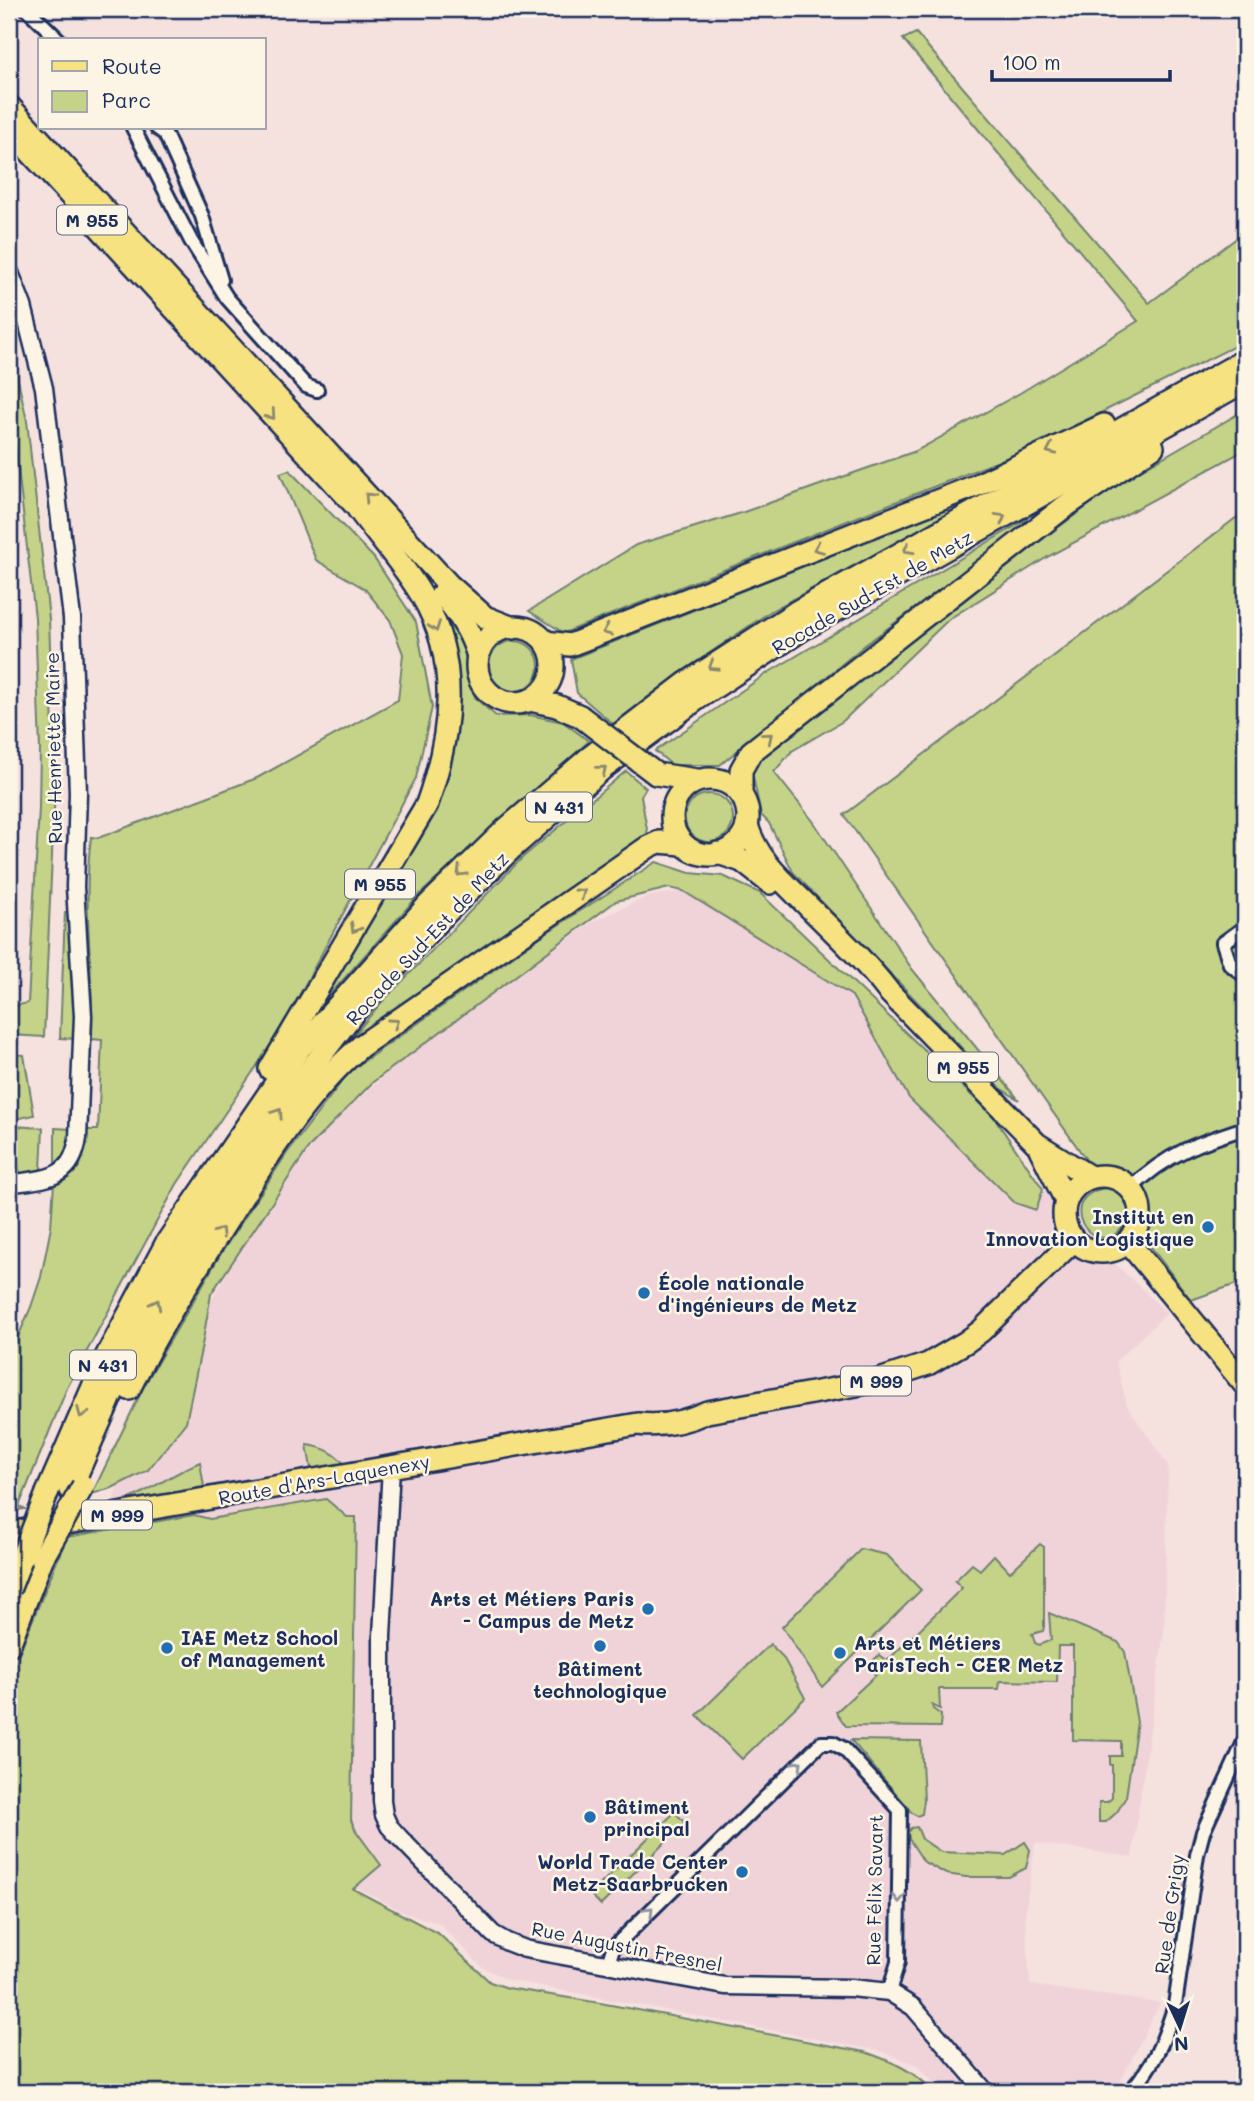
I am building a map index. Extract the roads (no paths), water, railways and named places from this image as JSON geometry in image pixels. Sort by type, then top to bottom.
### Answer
[{"type":"main road","name":"M 955","points":[[9,106],[456,591],[485,617],[513,628]]},
{"type":"main road","name":"M 955","points":[[9,130],[358,509],[428,578],[458,613],[474,642],[478,656]]},
{"type":"main road","points":[[545,642],[570,645],[975,486],[1245,359]]},
{"type":"main road","name":"Rocade Sud-Est de Metz","points":[[9,1644],[17,1597],[47,1493],[106,1357],[167,1242],[300,1048],[429,904],[505,831],[590,757],[685,684],[796,612],[1245,359]]},
{"type":"main road","points":[[76,1488],[139,1368],[196,1269],[284,1134],[340,1064],[361,1046],[648,847],[659,842],[682,844],[699,853],[719,853],[737,843],[747,825],[748,815],[741,795],[741,770],[751,752],[1063,508],[1245,383]]},
{"type":"main road","name":"Rocade Sud-Est de Metz","points":[[17,1597],[42,1559],[76,1488],[126,1362],[177,1264],[284,1104],[355,1012],[442,917],[512,848],[602,769],[697,699],[803,629],[1245,383]]},
{"type":"main road","name":"M 955","points":[[167,1242],[427,804],[439,770],[449,709],[443,647],[424,599],[358,509]]},
{"type":"main road","points":[[530,700],[544,690],[552,674],[551,654],[545,642],[531,631],[513,628],[501,630],[483,645],[478,656],[478,675],[494,697],[512,703],[530,700],[557,706],[580,716],[656,774],[672,810]]},
{"type":"main road","points":[[552,674],[580,716]]},
{"type":"main road","points":[[656,774],[697,780],[722,780],[733,786],[741,795]]},
{"type":"main road","points":[[682,844],[672,822],[672,810],[676,797],[685,787],[697,780]]},
{"type":"main road","name":"M 955","points":[[747,825],[755,848],[771,870],[870,968],[888,991],[1037,1144],[1090,1177]]},
{"type":"main road","name":"M 955","points":[[719,853],[732,856],[751,867],[862,972],[888,991]]},
{"type":"main road","name":"M 955","points":[[1037,1144],[1066,1201]]},
{"type":"main road","points":[[1090,1177],[1112,1177],[1132,1188],[1141,1212],[1138,1228],[1128,1242],[1120,1248],[1101,1252],[1082,1246],[1074,1240],[1064,1222],[1066,1201],[1075,1186],[1090,1177]]},
{"type":"main road","name":"Route d'Ars-Laquenexy","points":[[9,1533],[638,1424],[653,1417],[689,1410],[707,1412],[873,1382],[928,1364],[966,1342],[981,1331],[1074,1240]]},
{"type":"main road","points":[[1128,1242],[1245,1385]]},
{"type":"street","points":[[27,9],[57,38]]},
{"type":"street","points":[[134,130],[191,241],[227,298],[306,386],[317,390]]},
{"type":"street","points":[[160,130],[165,134],[202,216],[227,298]]},
{"type":"street","name":"Rue Henriette Maire","points":[[9,270],[23,306],[44,388],[72,618],[78,793],[75,887],[83,1016],[78,1138],[74,1158],[62,1172],[9,1184]]},
{"type":"street","points":[[1245,927],[1223,943],[1230,964],[1245,976]]},
{"type":"street","points":[[1132,1188],[1165,1161],[1196,1143],[1245,1128]]},
{"type":"street","name":"Rue Augustin Fresnel","points":[[391,1467],[382,1636],[384,1815],[389,1826],[415,1855],[493,1934],[525,1949],[725,1986],[851,1988],[889,1992]]},
{"type":"street","name":"Rue de Grigy","points":[[1130,2092],[1160,2050],[1170,2024],[1203,1832],[1245,1740]]},
{"type":"street","name":"Rue Félix Savart","points":[[608,1964],[613,1948],[686,1875],[821,1743],[833,1742],[844,1749],[900,1810],[898,1962],[889,1992],[913,2007],[986,2092]]},
{"type":"place","name":"Institut en Innovation Logistique","points":[[1208,1227]]},
{"type":"place","name":"École nationale d'ingénieurs de Metz","points":[[644,1293]]},
{"type":"place","name":"Arts et Métiers Paris - Campus de Metz","points":[[648,1609]]},
{"type":"place","name":"Bâtiment technologique","points":[[600,1646]]},
{"type":"place","name":"IAE Metz School of Management","points":[[167,1648]]},
{"type":"place","name":"Arts et Métiers ParisTech - CER Metz","points":[[840,1653]]},
{"type":"place","name":"Bâtiment principal","points":[[590,1817]]},
{"type":"place","name":"World Trade Center Metz-Saarbrucken","points":[[742,1872]]}]
